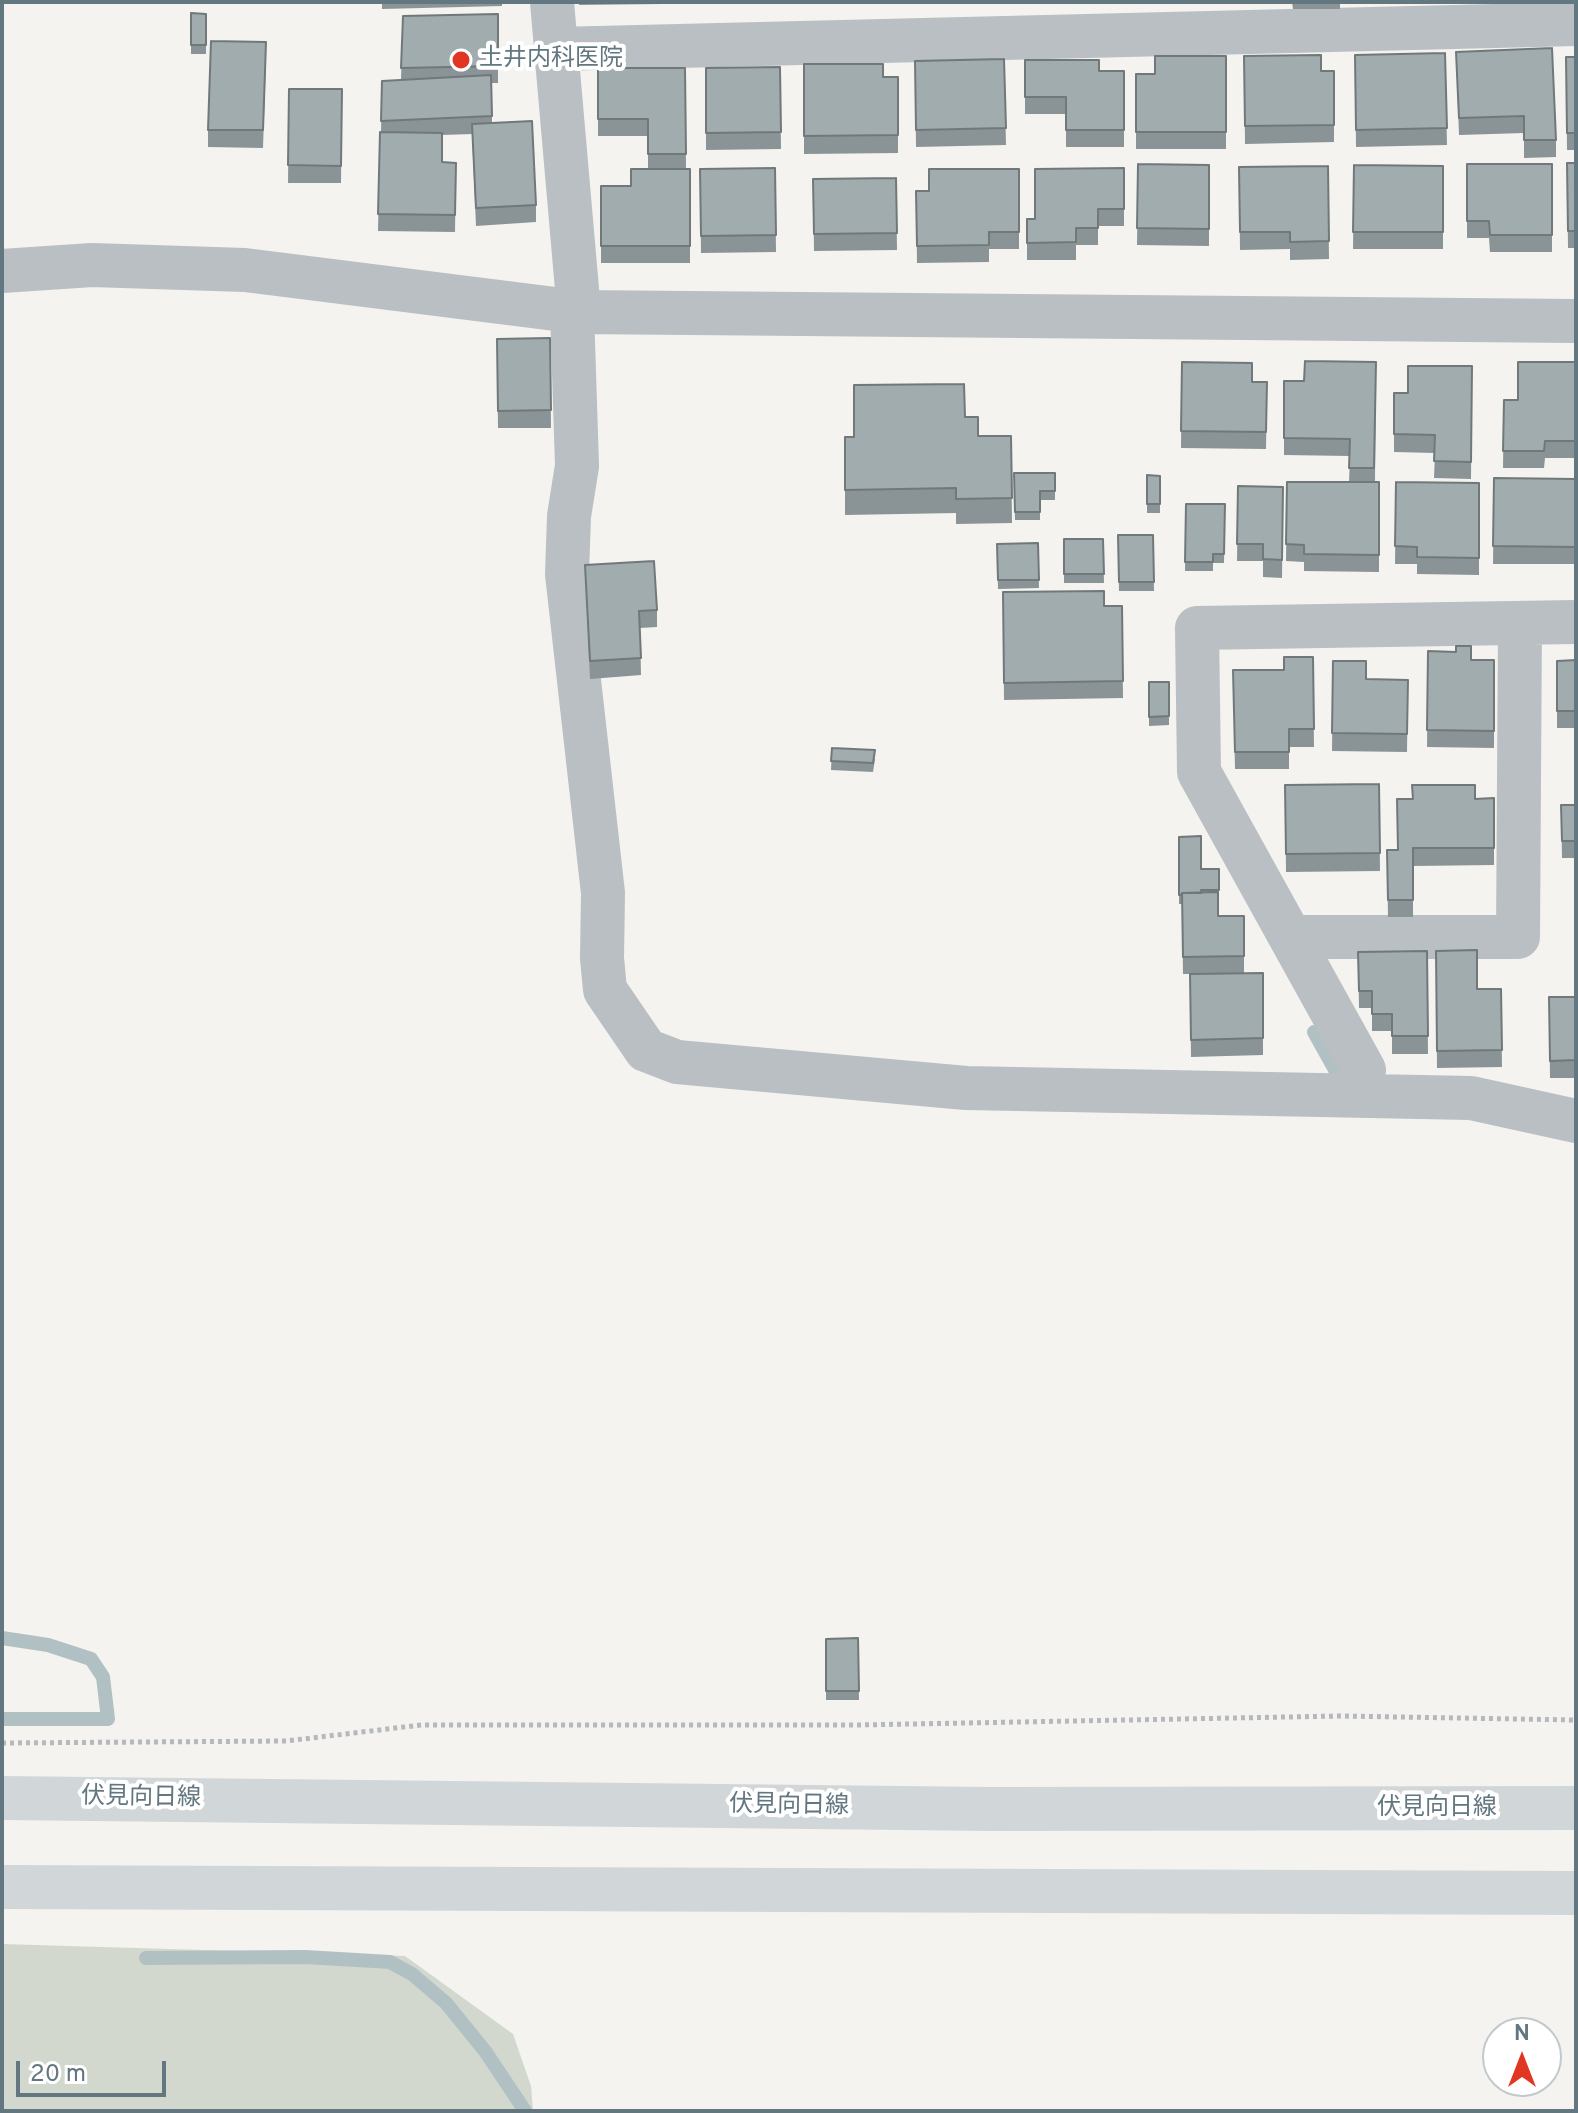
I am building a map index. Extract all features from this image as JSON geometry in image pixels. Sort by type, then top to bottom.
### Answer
[{"type":"street","points":[[552,2],[575,311],[577,466],[569,516],[567,574],[603,893],[605,990],[646,1050],[677,1062],[847,1074],[966,1088],[1471,1098],[1576,1121]]},
{"type":"street","points":[[556,49],[1418,15],[1576,24]]},
{"type":"street","points":[[2,271],[92,265],[245,270],[575,311],[1576,321]]},
{"type":"street","points":[[1364,1070],[1199,772],[1197,628],[1576,622]]},
{"type":"street","points":[[1291,937],[1518,937],[1520,624]]},
{"type":"street","name":"伏見向日線","points":[[2,1798],[991,1809],[1576,1808]]},
{"type":"street","points":[[2,1887],[1576,1893]]},
{"type":"path","points":[[2,1743],[286,1741],[421,1725],[858,1725],[1341,1716],[1576,1720]]},
{"type":"shaded area","points":[[2,1944],[405,1956],[513,2034],[531,2086],[533,2111],[2,2111]]},
{"type":"building","points":[[191,13],[206,14],[206,45],[191,45]]},
{"type":"building","points":[[498,14],[498,66],[401,68],[403,16]]},
{"type":"building","points":[[211,41],[266,42],[263,130],[208,130]]},
{"type":"building","points":[[1552,48],[1556,140],[1524,140],[1524,116],[1459,118],[1456,52]]},
{"type":"building","points":[[1445,53],[1447,128],[1356,130],[1355,55]]},
{"type":"building","points":[[1321,55],[1321,71],[1334,71],[1334,125],[1245,126],[1244,56]]},
{"type":"building","points":[[1155,56],[1226,56],[1226,132],[1136,132],[1136,74],[1155,74]]},
{"type":"building","points":[[1566,57],[1576,57],[1576,133],[1567,133]]},
{"type":"building","points":[[1004,59],[1006,128],[916,130],[915,61]]},
{"type":"building","points":[[1025,60],[1099,60],[1099,71],[1124,71],[1124,130],[1066,130],[1066,97],[1025,97]]},
{"type":"building","points":[[804,64],[883,64],[883,77],[898,77],[898,135],[804,136]]},
{"type":"building","points":[[780,67],[781,132],[706,133],[706,68]]},
{"type":"building","points":[[598,68],[685,68],[686,154],[648,154],[648,119],[598,119]]},
{"type":"building","points":[[491,75],[492,116],[381,121],[382,81]]},
{"type":"building","points":[[289,89],[342,89],[341,166],[288,165]]},
{"type":"building","points":[[532,121],[536,205],[476,208],[472,124]]},
{"type":"building","points":[[380,132],[442,133],[442,162],[456,163],[455,215],[378,214]]},
{"type":"building","points":[[1567,163],[1576,163],[1576,231],[1568,231]]},
{"type":"building","points":[[1138,164],[1209,165],[1209,229],[1137,228]]},
{"type":"building","points":[[1467,164],[1552,164],[1552,235],[1490,235],[1489,221],[1467,221]]},
{"type":"building","points":[[1354,165],[1443,166],[1443,232],[1353,232]]},
{"type":"building","points":[[1328,166],[1329,241],[1290,242],[1290,232],[1240,232],[1239,167]]},
{"type":"building","points":[[775,168],[776,235],[701,236],[700,169]]},
{"type":"building","points":[[1124,168],[1124,209],[1098,209],[1098,228],[1076,228],[1076,242],[1027,243],[1027,219],[1035,219],[1035,169]]},
{"type":"building","points":[[631,169],[690,169],[690,246],[601,246],[601,186],[631,186]]},
{"type":"building","points":[[929,169],[1019,169],[1019,232],[989,232],[989,245],[917,246],[916,191],[929,191]]},
{"type":"building","points":[[896,178],[897,233],[814,234],[813,179]]},
{"type":"building","points":[[550,338],[551,410],[498,411],[497,339]]},
{"type":"building","points":[[1305,361],[1376,362],[1374,468],[1349,468],[1350,439],[1284,438],[1284,381],[1304,381]]},
{"type":"building","points":[[1182,362],[1252,363],[1252,382],[1267,382],[1266,432],[1181,431]]},
{"type":"building","points":[[1518,362],[1576,362],[1576,441],[1545,441],[1544,451],[1503,451],[1504,400],[1518,400]]},
{"type":"building","points":[[1408,366],[1472,366],[1471,462],[1434,461],[1435,435],[1394,434],[1394,393],[1408,393]]},
{"type":"building","points":[[964,384],[965,417],[978,417],[978,436],[1011,436],[1012,498],[956,499],[956,488],[845,490],[845,437],[854,437],[854,385]]},
{"type":"building","points":[[1014,473],[1055,473],[1055,491],[1040,491],[1040,512],[1015,512]]},
{"type":"building","points":[[1147,475],[1160,476],[1160,504],[1147,504]]},
{"type":"building","points":[[1494,478],[1576,479],[1576,547],[1493,546]]},
{"type":"building","points":[[1287,482],[1379,482],[1379,555],[1304,554],[1304,545],[1286,544]]},
{"type":"building","points":[[1396,482],[1479,483],[1479,558],[1417,557],[1417,547],[1395,546]]},
{"type":"building","points":[[1238,486],[1283,487],[1282,560],[1263,559],[1263,544],[1237,544]]},
{"type":"building","points":[[1186,504],[1225,504],[1224,554],[1213,554],[1213,562],[1185,562]]},
{"type":"building","points":[[1118,535],[1153,535],[1154,582],[1119,582]]},
{"type":"building","points":[[1064,539],[1103,539],[1104,574],[1064,574]]},
{"type":"building","points":[[1038,543],[1039,580],[998,580],[997,544]]},
{"type":"building","points":[[654,561],[657,610],[639,611],[641,658],[590,661],[585,565]]},
{"type":"building","points":[[1104,591],[1104,606],[1122,606],[1123,681],[1004,683],[1003,592]]},
{"type":"building","points":[[1456,646],[1471,646],[1471,660],[1494,660],[1494,731],[1427,730],[1428,651],[1456,652]]},
{"type":"building","points":[[1284,657],[1313,657],[1314,729],[1289,729],[1289,752],[1235,752],[1233,670],[1284,670]]},
{"type":"building","points":[[1576,660],[1576,711],[1557,711],[1557,661]]},
{"type":"building","points":[[1333,661],[1366,661],[1366,679],[1408,680],[1407,734],[1332,733]]},
{"type":"building","points":[[1149,682],[1169,682],[1169,716],[1149,717]]},
{"type":"building","points":[[832,748],[875,750],[873,763],[831,761]]},
{"type":"building","points":[[1379,784],[1380,853],[1286,854],[1285,785]]},
{"type":"building","points":[[1412,785],[1475,785],[1475,799],[1494,798],[1494,848],[1413,848],[1413,900],[1388,900],[1387,850],[1398,850],[1397,799],[1413,799]]},
{"type":"building","points":[[1561,805],[1576,805],[1576,841],[1562,841]]},
{"type":"building","points":[[1201,836],[1201,869],[1219,869],[1219,890],[1179,895],[1179,837]]},
{"type":"building","points":[[1218,892],[1218,916],[1244,916],[1244,956],[1183,957],[1182,893]]},
{"type":"building","points":[[1477,950],[1477,989],[1501,989],[1502,1050],[1437,1051],[1436,951]]},
{"type":"building","points":[[1427,951],[1428,1036],[1392,1036],[1392,1014],[1372,1014],[1372,991],[1359,991],[1358,952]]},
{"type":"building","points":[[1263,973],[1263,1038],[1191,1040],[1190,974]]},
{"type":"building","points":[[1549,997],[1576,997],[1576,1060],[1550,1061]]},
{"type":"building","points":[[858,1638],[859,1691],[826,1691],[826,1639]]},
{"type":"waterway","points":[[1314,1032],[1343,1084],[1348,1084]]},
{"type":"waterway","points":[[2,1638],[48,1645],[91,1659],[103,1677],[108,1719],[2,1719]]},
{"type":"waterway","points":[[146,1958],[305,1957],[390,1962],[412,1974],[446,2003],[485,2051],[525,2111]]},
{"type":"place","name":"土井内科医院","points":[[461,60]]}]
